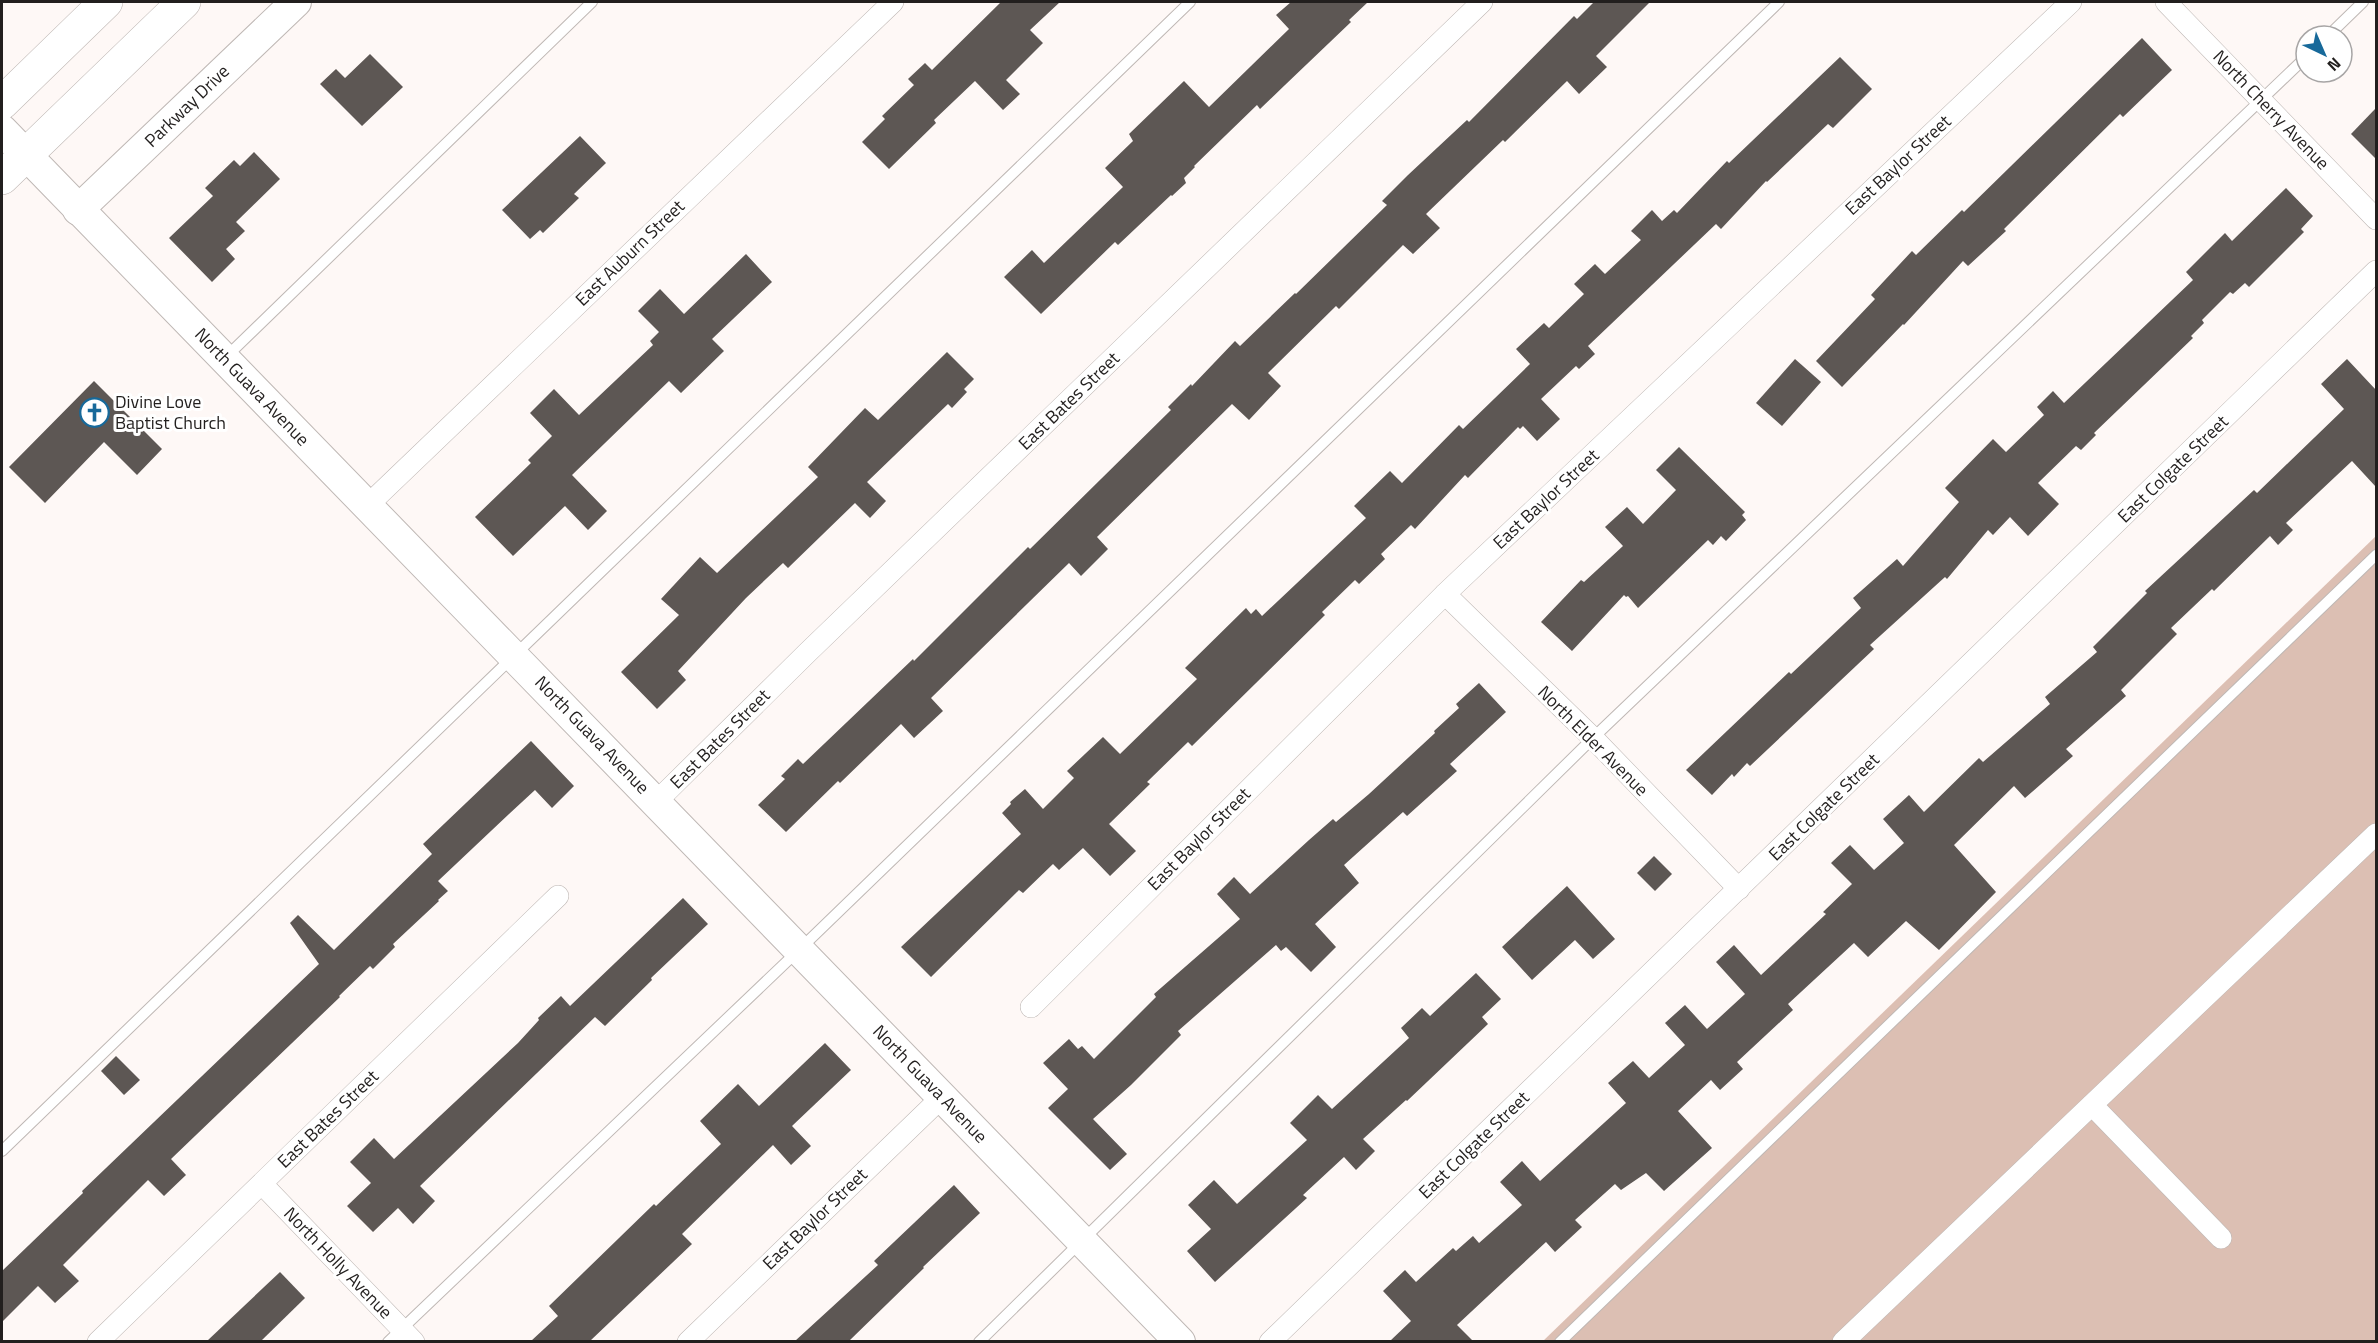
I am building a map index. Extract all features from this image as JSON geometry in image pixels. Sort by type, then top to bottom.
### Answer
[{"type":"highway","points":[[2,103],[106,2]]},
{"type":"highway","points":[[2,178],[184,2]]},
{"type":"street","name":"Parkway Drive","points":[[78,210],[296,2]]},
{"type":"street","name":"East Auburn Street","points":[[368,505],[892,2]]},
{"type":"street","name":"East Bates Street","points":[[657,801],[807,653],[1482,2]]},
{"type":"street","name":"East Baylor Street","points":[[1031,1007],[1445,594],[2071,2]]},
{"type":"street","name":"North Cherry Avenue","points":[[2166,2],[2376,219]]},
{"type":"street","name":"North Guava Avenue","points":[[2,130],[1180,1341]]},
{"type":"street","name":"East Colgate Street","points":[[1269,1341],[2376,271]]},
{"type":"street","name":"North Elder Avenue","points":[[1445,594],[1593,738],[1739,889]]},
{"type":"street","points":[[1844,1341],[2376,834]]},
{"type":"street","name":"East Bates Street","points":[[98,1341],[558,896]]},
{"type":"street","name":"East Baylor Street","points":[[688,1341],[942,1096]]},
{"type":"street","points":[[2092,1105],[2221,1239]]},
{"type":"street","name":"North Holly Avenue","points":[[262,1184],[401,1337]]},
{"type":"lane","points":[[224,359],[592,2]]},
{"type":"lane","points":[[2,1151],[1190,2]]},
{"type":"lane","points":[[401,1337],[1779,2]]},
{"type":"lane","points":[[2340,24],[2363,2]]},
{"type":"lane","points":[[979,1341],[1593,738],[2294,68]]},
{"type":"lane","points":[[1560,1341],[2376,555]]},
{"type":"shaded area","points":[[2376,536],[2376,1341],[1543,1341]]},
{"type":"building","points":[[1001,2],[1060,2],[1030,30],[1043,43],[1006,80],[1020,94],[1003,110],[975,81],[934,120],[936,123],[889,169],[862,142],[885,119],[882,116],[914,85],[908,79],[925,63],[932,70]]},
{"type":"building","points":[[1291,2],[1368,2],[1349,20],[1351,22],[1260,109],[1257,105],[1194,166],[1184,178],[1186,183],[1118,245],[1115,242],[1041,314],[1004,277],[1032,250],[1044,263],[1123,187],[1105,168],[1133,141],[1129,134],[1184,81],[1209,107],[1289,29],[1276,15]]},
{"type":"building","points":[[1594,2],[1650,2],[1596,56],[1607,67],[1579,94],[1567,81],[1505,142],[1503,140],[1426,214],[1440,228],[1413,254],[1403,245],[1339,309],[1336,306],[1268,373],[1281,386],[1249,420],[1232,404],[1097,537],[1108,549],[1081,576],[1069,563],[931,698],[943,711],[914,738],[901,724],[786,832],[758,805],[785,779],[781,776],[798,759],[803,764],[913,659],[914,661],[1028,547],[1030,549],[1171,410],[1168,407],[1191,384],[1192,386],[1235,341],[1240,346],[1296,294],[1387,205],[1382,201],[1408,175],[1467,120],[1469,122],[1574,16],[1577,19]]},
{"type":"building","points":[[2142,38],[2172,70],[2123,117],[2120,114],[2004,229],[2006,231],[1968,266],[1963,261],[1842,387],[1816,361],[1875,299],[1871,295],[1912,251],[1916,255],[1962,210],[1964,212]]},
{"type":"building","points":[[370,54],[403,87],[362,126],[320,84],[336,69],[345,78]]},
{"type":"building","points":[[1840,57],[1872,89],[1833,128],[1828,124],[1766,181],[1721,229],[1716,224],[1588,346],[1595,354],[1579,369],[1576,366],[1541,399],[1560,419],[1537,441],[1523,426],[1520,429],[1518,427],[1468,478],[1465,475],[1415,529],[1411,525],[1381,554],[1385,559],[1359,584],[1355,580],[1322,612],[1325,615],[1192,746],[1188,742],[1147,782],[1150,784],[1109,824],[1136,851],[1110,876],[1083,848],[1059,870],[1053,864],[1023,893],[1019,890],[931,977],[901,947],[1021,834],[1002,813],[1011,804],[1010,802],[1025,789],[1043,809],[1074,778],[1067,771],[1103,737],[1120,754],[1197,679],[1185,668],[1246,608],[1251,614],[1256,609],[1262,616],[1366,518],[1354,506],[1390,471],[1402,483],[1459,425],[1463,429],[1530,364],[1516,349],[1544,323],[1549,328],[1584,294],[1574,284],[1595,264],[1605,274],[1641,240],[1631,231],[1652,210],[1662,221],[1674,210],[1677,213],[1727,161],[1729,163]]},
{"type":"building","points":[[2376,108],[2376,159],[2351,134]]},
{"type":"building","points":[[580,136],[606,163],[574,194],[579,198],[543,233],[540,230],[530,239],[502,210]]},
{"type":"building","points":[[254,152],[280,179],[236,222],[245,231],[226,249],[235,259],[212,282],[169,238],[213,196],[205,188],[234,160],[240,166]]},
{"type":"building","points":[[2286,188],[2313,216],[2301,229],[2304,232],[2249,287],[2245,283],[2233,294],[2230,292],[2202,320],[2204,323],[2191,336],[2193,338],[2094,433],[2096,435],[2081,450],[2076,446],[2038,483],[2059,504],[2028,536],[2010,517],[1993,535],[1988,530],[1947,579],[1945,577],[1870,645],[1874,649],[1750,766],[1747,763],[1734,777],[1732,774],[1712,795],[1686,770],[1789,672],[1791,674],[1861,608],[1853,598],[1897,559],[1903,566],[1959,502],[1945,488],[1993,439],[2006,452],[2044,415],[2037,407],[2053,391],[2064,403],[2193,280],[2186,272],[2225,233],[2232,241]]},
{"type":"building","points":[[746,254],[772,282],[712,339],[724,351],[681,393],[669,381],[572,475],[607,511],[588,530],[565,506],[513,556],[475,517],[531,463],[528,460],[552,436],[530,413],[554,389],[579,415],[653,345],[650,341],[659,332],[638,311],[660,289],[684,314]]},
{"type":"building","points":[[947,352],[974,379],[964,389],[967,392],[952,408],[948,404],[867,482],[886,501],[870,518],[855,503],[788,568],[783,563],[746,598],[678,671],[686,680],[657,709],[621,672],[679,615],[661,599],[700,557],[717,573],[818,477],[808,467],[865,408],[878,420]]},
{"type":"building","points":[[1795,359],[1821,382],[1782,426],[1756,403]]},
{"type":"building","points":[[2347,359],[2376,390],[2376,487],[2352,461],[2286,523],[2293,530],[2278,545],[2270,536],[2214,591],[2212,589],[2171,628],[2177,634],[2121,690],[2126,696],[2066,749],[2073,756],[2025,798],[2014,786],[1954,845],[1996,892],[1939,950],[1906,921],[1868,957],[1854,943],[1788,1004],[1793,1010],[1737,1062],[1743,1069],[1720,1090],[1711,1080],[1678,1111],[1712,1148],[1664,1191],[1646,1173],[1621,1190],[1615,1184],[1575,1220],[1582,1227],[1555,1252],[1546,1242],[1457,1325],[1473,1341],[1390,1341],[1411,1321],[1383,1291],[1405,1270],[1416,1282],[1453,1248],[1456,1251],[1473,1236],[1479,1243],[1522,1205],[1500,1182],[1522,1161],[1540,1181],[1626,1103],[1608,1083],[1633,1061],[1649,1078],[1685,1045],[1665,1023],[1685,1005],[1707,1029],[1745,994],[1716,962],[1734,945],[1761,975],[1826,914],[1823,912],[1852,884],[1831,863],[1850,845],[1874,870],[1904,843],[1883,819],[1909,795],[1924,812],[1979,758],[1983,762],[2050,704],[2045,697],[2097,652],[2093,647],[2147,593],[2145,591],[2254,490],[2257,493],[2344,409],[2321,384]]},
{"type":"building","name":"Divine Love Baptist Church","points":[[94,381],[162,449],[137,475],[104,442],[45,503],[9,467]]},
{"type":"building","points":[[1679,447],[1745,512],[1742,515],[1746,520],[1726,541],[1721,536],[1713,545],[1708,540],[1638,608],[1628,596],[1624,595],[1572,651],[1541,622],[1581,580],[1584,582],[1623,546],[1605,527],[1627,507],[1643,524],[1676,490],[1656,470]]},
{"type":"building","points":[[1479,683],[1506,712],[1450,764],[1457,771],[1407,816],[1403,812],[1344,865],[1359,883],[1315,924],[1336,947],[1311,972],[1286,947],[1281,951],[1276,945],[1178,1031],[1181,1035],[1093,1119],[1127,1154],[1110,1170],[1048,1108],[1068,1089],[1043,1063],[1069,1039],[1078,1049],[1082,1046],[1094,1059],[1156,997],[1154,994],[1240,919],[1217,894],[1234,877],[1250,894],[1333,819],[1336,822],[1369,794],[1435,733],[1434,731],[1459,708],[1456,704]]},
{"type":"building","points":[[531,741],[574,786],[552,808],[535,790],[509,814],[438,881],[448,891],[393,944],[395,947],[373,969],[370,966],[171,1159],[186,1175],[164,1196],[148,1180],[63,1265],[79,1281],[55,1303],[38,1286],[2,1322],[2,1271],[83,1193],[82,1191],[319,964],[290,923],[298,915],[334,950],[432,854],[423,844]]},
{"type":"building","points":[[1654,856],[1672,874],[1655,891],[1637,873]]},
{"type":"building","points":[[1567,886],[1615,939],[1593,959],[1575,940],[1532,980],[1502,947]]},
{"type":"building","points":[[683,898],[708,924],[605,1026],[595,1017],[420,1186],[435,1201],[413,1224],[398,1208],[373,1232],[347,1206],[371,1183],[350,1162],[374,1138],[394,1159],[518,1043],[539,1020],[538,1018],[561,996],[570,1006]]},
{"type":"building","points":[[1476,973],[1501,999],[1482,1017],[1488,1024],[1407,1101],[1363,1139],[1375,1151],[1356,1170],[1344,1157],[1303,1195],[1307,1198],[1215,1282],[1187,1251],[1211,1229],[1188,1205],[1214,1180],[1237,1204],[1307,1140],[1290,1123],[1318,1095],[1332,1109],[1409,1038],[1401,1028],[1422,1008],[1430,1016]]},
{"type":"building","points":[[825,1043],[851,1070],[792,1126],[811,1146],[791,1165],[773,1145],[682,1234],[692,1244],[590,1341],[531,1341],[558,1316],[549,1306],[654,1204],[656,1206],[721,1144],[700,1121],[738,1084],[759,1106]]},
{"type":"building","points":[[116,1056],[140,1080],[124,1095],[101,1071]]},
{"type":"building","points":[[954,1185],[980,1213],[924,1268],[849,1341],[795,1341],[878,1265],[874,1261]]},
{"type":"building","points":[[280,1272],[305,1298],[261,1341],[207,1341]]},
{"type":"place","name":"Divine Love Baptist Church","points":[[94,412]]}]
